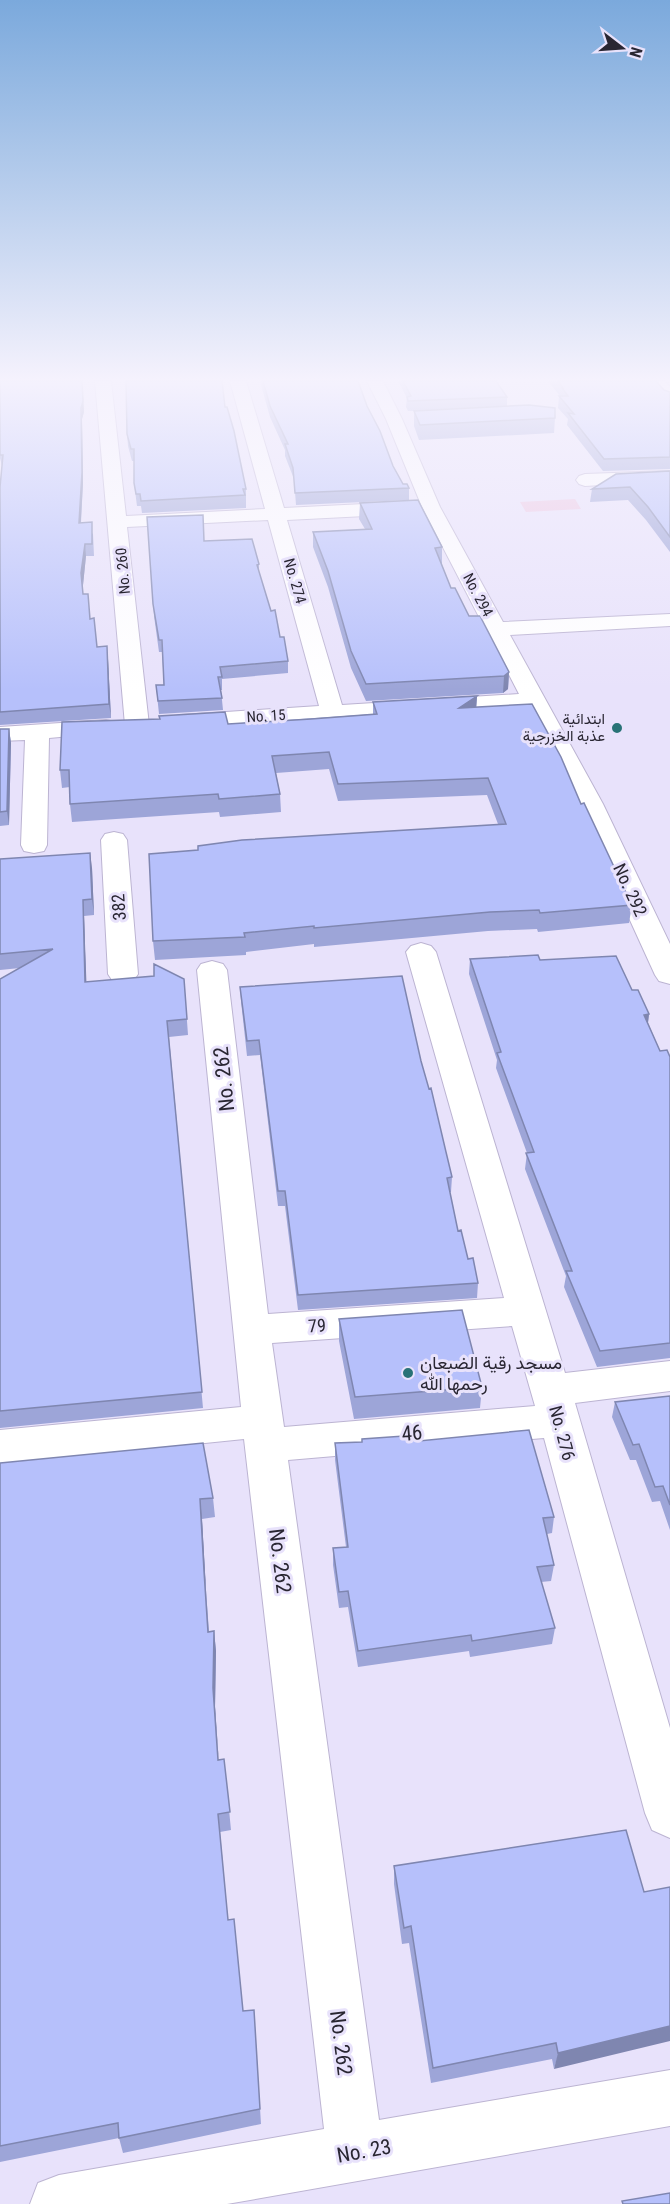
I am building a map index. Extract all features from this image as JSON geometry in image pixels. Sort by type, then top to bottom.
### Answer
[{"type":"street","name":"No. 260","points":[[114,484],[137,725]]},
{"type":"street","name":"No. 274","points":[[268,484],[332,712]]},
{"type":"street","name":"No. 294","points":[[421,484],[431,507],[590,804]]},
{"type":"street","points":[[118,522],[431,507]]},
{"type":"street","points":[[496,629],[670,620]]},
{"type":"street","name":"No. 15","points":[[0,734],[533,700]]},
{"type":"street","points":[[34,845],[37,732]]},
{"type":"street","name":"No. 292","points":[[590,804],[670,975]]},
{"type":"street","name":"382","points":[[114,840],[123,974]]},
{"type":"street","name":"No. 276","points":[[421,952],[555,1405],[670,1813]]},
{"type":"street","name":"No. 262","points":[[212,969],[251,1330],[355,2152]]},
{"type":"street","name":"79","points":[[251,1330],[526,1311]]},
{"type":"street","name":"46","points":[[0,1447],[264,1433],[555,1405],[670,1376]]},
{"type":"street","name":"No. 23","points":[[59,2204],[670,2098]]},
{"type":"shaded area","points":[[575,499],[581,509],[526,512],[520,502]]},
{"type":"building","points":[[0,484],[81,484],[79,523],[92,522],[92,544],[85,544],[81,573],[83,594],[88,594],[90,619],[94,618],[97,647],[107,646],[109,704],[0,712]]},
{"type":"building","points":[[134,484],[245,484],[246,489],[243,489],[245,495],[141,501],[140,494],[136,494]]},
{"type":"building","points":[[294,484],[407,484],[409,488],[295,493]]},
{"type":"building","points":[[600,484],[670,484],[670,537],[630,487],[592,489]]},
{"type":"building","points":[[418,500],[442,547],[435,548],[451,588],[455,588],[469,616],[480,616],[509,672],[504,676],[366,684],[351,651],[328,571],[313,532],[372,529],[360,503]]},
{"type":"building","points":[[203,515],[204,541],[252,539],[271,611],[275,610],[280,637],[284,637],[288,661],[220,667],[222,677],[218,677],[222,698],[158,701],[156,685],[164,685],[162,640],[159,640],[153,604],[147,517]]},
{"type":"building","points":[[477,696],[459,708],[532,704],[561,757],[581,804],[584,803],[632,905],[540,913],[539,910],[490,912],[244,933],[245,937],[153,941],[149,854],[198,850],[198,846],[242,840],[506,824],[488,778],[338,784],[329,752],[272,756],[280,794],[219,799],[218,794],[70,804],[69,770],[60,770],[62,722],[160,719],[159,716],[225,712],[228,724],[311,719],[377,714],[373,702]]},
{"type":"building","points":[[0,729],[9,729],[7,811],[0,812]]},
{"type":"building","points":[[90,853],[92,899],[83,900],[85,982],[154,976],[154,964],[184,979],[187,1019],[167,1021],[202,1392],[0,1411],[0,979],[53,949],[0,954],[0,859]]},
{"type":"building","points":[[538,955],[540,960],[616,956],[632,990],[638,990],[649,1014],[644,1015],[660,1051],[667,1050],[670,1057],[670,1343],[600,1351],[566,1271],[572,1271],[526,1153],[534,1152],[497,1053],[501,1052],[470,959]]},
{"type":"building","points":[[402,976],[421,1061],[429,1089],[431,1088],[452,1177],[447,1178],[458,1231],[461,1230],[468,1259],[473,1258],[478,1283],[298,1295],[285,1191],[278,1191],[259,1040],[247,1041],[240,987]]},
{"type":"building","name":"مسجد رقية الضبعان رحمها الله","points":[[462,1310],[482,1387],[355,1397],[339,1319]]},
{"type":"building","points":[[670,1396],[670,1505],[663,1486],[655,1487],[639,1444],[633,1445],[615,1402]]},
{"type":"building","points":[[529,1430],[554,1517],[543,1518],[554,1565],[537,1567],[555,1628],[472,1641],[471,1635],[358,1651],[348,1591],[339,1592],[333,1548],[348,1547],[335,1443],[418,1435],[419,1441]]},
{"type":"building","points":[[203,1443],[213,1498],[200,1499],[208,1632],[214,1631],[213,1688],[218,1760],[224,1759],[230,1812],[218,1814],[228,1920],[234,1919],[243,2011],[254,2010],[260,2109],[119,2138],[118,2123],[0,2146],[0,1463]]},
{"type":"building","points":[[626,1830],[644,1892],[670,1887],[670,2026],[558,2053],[556,2043],[433,2068],[411,1926],[404,1928],[394,1866]]},
{"type":"building","points":[[670,2193],[670,2204],[623,2204],[622,2201]]},
{"type":"place","name":"ابتدائية عذبة الخزرجية","points":[[617,728]]},
{"type":"place","name":"مسجد رقية الضبعان رحمها الله","points":[[408,1373]]}]
